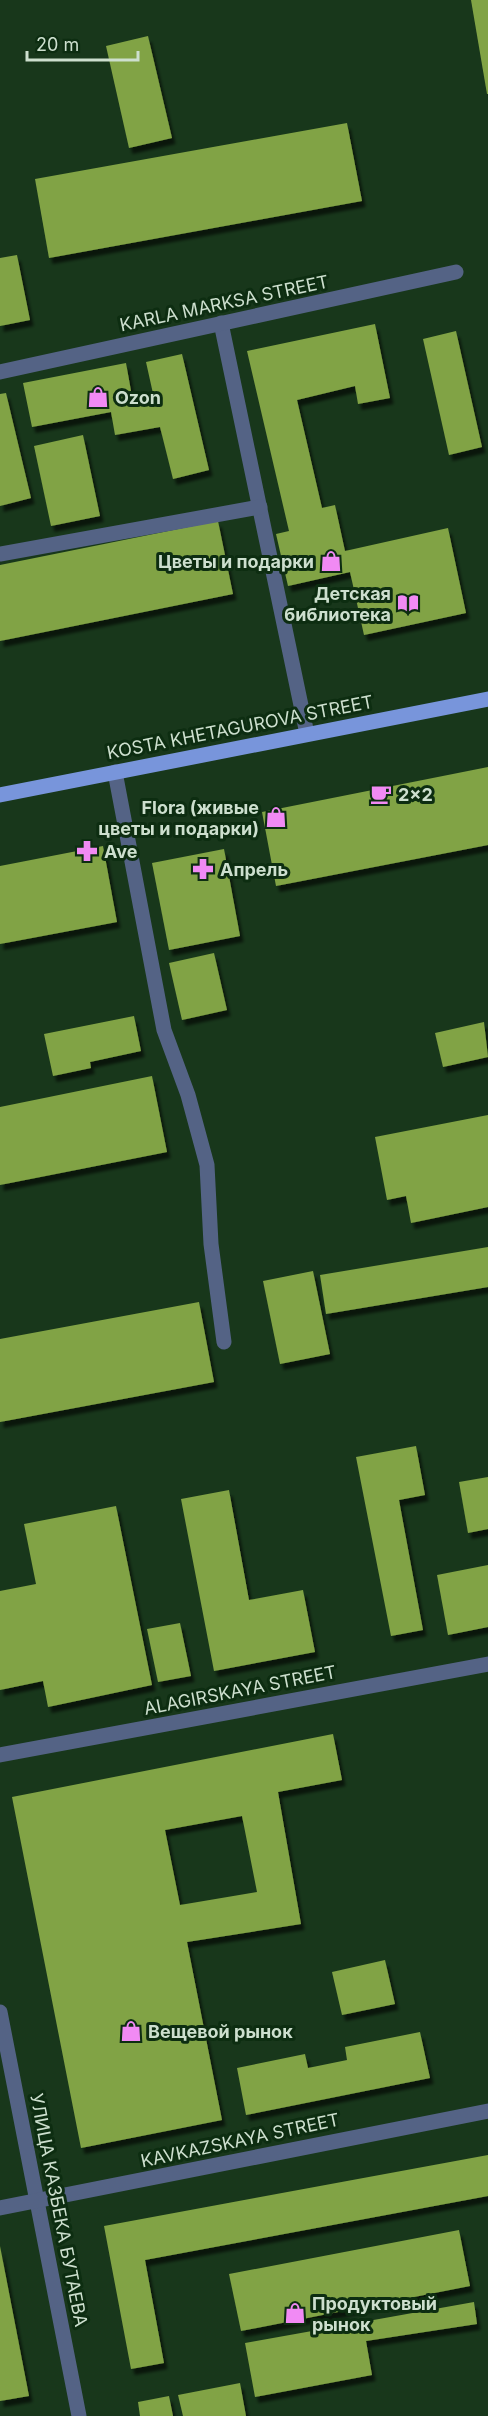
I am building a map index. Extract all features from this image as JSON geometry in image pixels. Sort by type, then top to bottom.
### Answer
[{"type":"main road","name":"KOSTA KHETAGUROVA STREET","points":[[0,795],[488,699]]},
{"type":"street","name":"KARLA MARKSA STREET","points":[[0,372],[456,272]]},
{"type":"street","points":[[222,323],[308,734]]},
{"type":"street","points":[[0,554],[260,507]]},
{"type":"street","points":[[115,772],[164,1030],[188,1095],[207,1165],[211,1244],[224,1342]]},
{"type":"street","name":"ALAGIRSKAYA STREET","points":[[0,1755],[488,1664]]},
{"type":"street","name":"УЛИЦА КАЗБЕКА БУТАЕВА","points":[[0,2012],[80,2416]]},
{"type":"street","name":"KAVKAZSKAYA STREET","points":[[0,2208],[488,2111]]},
{"type":"building","points":[[471,0],[488,0],[488,94],[487,94]]},
{"type":"building","points":[[148,36],[172,138],[129,148],[106,46]]},
{"type":"building","points":[[347,123],[362,201],[49,258],[35,179]]},
{"type":"building","points":[[17,255],[30,320],[0,326],[0,258]]},
{"type":"building","points":[[375,324],[390,398],[358,404],[355,386],[297,400],[322,508],[335,505],[345,551],[448,528],[466,613],[364,635],[350,572],[288,586],[276,534],[289,531],[247,351]]},
{"type":"building","points":[[456,331],[482,447],[449,455],[423,339]]},
{"type":"building","points":[[182,354],[209,470],[173,479],[160,427],[115,435],[111,412],[32,427],[23,383],[126,363],[133,402],[154,398],[146,362]]},
{"type":"building","points":[[6,393],[31,498],[0,506],[0,394]]},
{"type":"building","points":[[83,435],[100,516],[51,526],[34,446]]},
{"type":"building","points":[[218,521],[233,594],[0,641],[0,565]]},
{"type":"building","points":[[488,767],[488,845],[276,886],[262,812]]},
{"type":"building","points":[[103,846],[117,922],[0,944],[0,866]]},
{"type":"building","points":[[224,849],[240,936],[169,950],[152,863]]},
{"type":"building","points":[[214,953],[227,1010],[182,1020],[169,963]]},
{"type":"building","points":[[134,1016],[141,1051],[90,1062],[91,1068],[53,1076],[44,1034]]},
{"type":"building","points":[[484,1022],[488,1057],[443,1067],[435,1033]]},
{"type":"building","points":[[152,1076],[167,1152],[0,1185],[0,1107]]},
{"type":"building","points":[[488,1115],[488,1207],[411,1223],[406,1196],[387,1200],[375,1137]]},
{"type":"building","points":[[488,1247],[488,1287],[326,1314],[320,1275]]},
{"type":"building","points":[[313,1271],[330,1354],[280,1364],[263,1281]]},
{"type":"building","points":[[199,1302],[214,1382],[0,1422],[0,1339]]},
{"type":"building","points":[[416,1446],[425,1495],[399,1500],[423,1630],[391,1636],[356,1457]]},
{"type":"building","points":[[488,1477],[488,1529],[468,1533],[459,1482]]},
{"type":"building","points":[[229,1490],[249,1600],[303,1590],[315,1652],[214,1671],[181,1499]]},
{"type":"building","points":[[116,1506],[152,1685],[48,1707],[43,1681],[0,1690],[0,1591],[36,1584],[24,1524]]},
{"type":"building","points":[[488,1565],[488,1627],[448,1635],[437,1575]]},
{"type":"building","points":[[180,1623],[191,1676],[158,1682],[147,1629]]},
{"type":"building","name":"Вещевой рынок","points":[[333,1734],[342,1780],[278,1792],[301,1924],[187,1942],[222,2120],[81,2148],[12,1797]],"holes":[[[242,1816],[257,1892],[180,1905],[165,1830]]]},
{"type":"building","points":[[385,1960],[395,2004],[342,2015],[332,1972]]},
{"type":"building","points":[[420,2032],[430,2078],[246,2115],[237,2068],[305,2054],[308,2068],[347,2060],[345,2047]]},
{"type":"building","points":[[488,2155],[488,2196],[145,2260],[164,2363],[131,2369],[104,2226]]},
{"type":"building","points":[[459,2230],[470,2286],[241,2331],[229,2274]]},
{"type":"building","points":[[0,2246],[29,2396],[0,2401]]},
{"type":"building","points":[[474,2302],[477,2324],[366,2341],[372,2375],[255,2397],[245,2343]]},
{"type":"building","points":[[240,2383],[246,2416],[183,2416],[178,2395]]},
{"type":"building","points":[[169,2396],[173,2416],[140,2416],[138,2402]]},
{"type":"place","name":"Ozon","points":[[98,397]]},
{"type":"place","name":"Цветы и подарки","points":[[331,561]]},
{"type":"place","name":"Детская библиотека","points":[[408,603]]},
{"type":"place","name":"2x2","points":[[381,794]]},
{"type":"place","name":"Flora (живые цветы и подарки)","points":[[276,817]]},
{"type":"place","name":"Ave","points":[[87,851]]},
{"type":"place","name":"Апрель","points":[[203,869]]},
{"type":"place","name":"Вещевой рынок","points":[[131,2031]]},
{"type":"place","name":"Продуктовый рынок","points":[[295,2313]]}]
